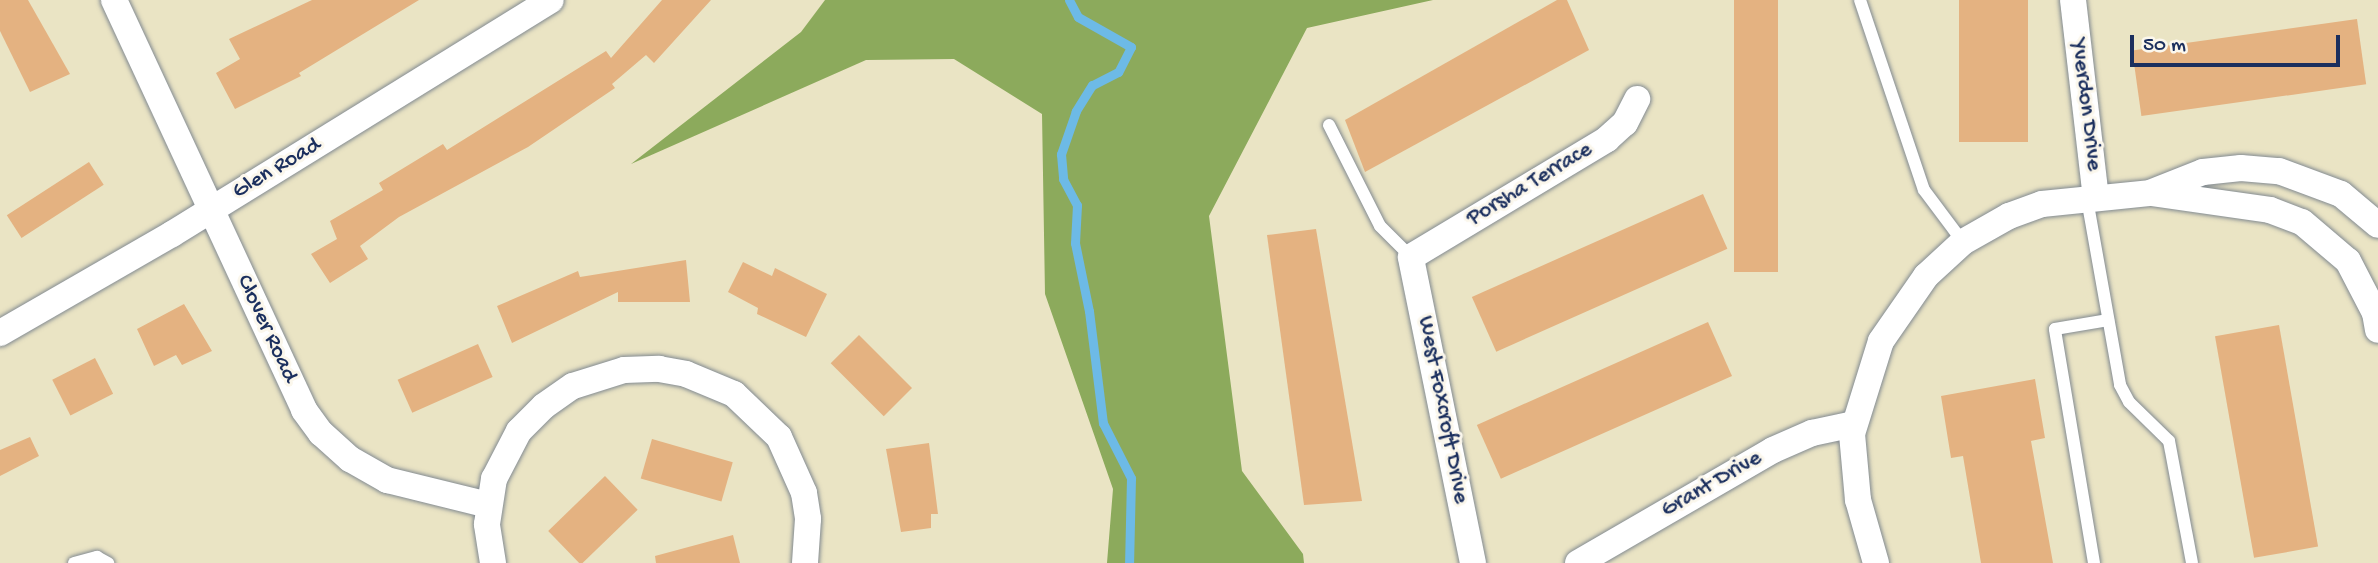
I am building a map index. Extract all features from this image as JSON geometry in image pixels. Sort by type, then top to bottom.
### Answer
[{"type":"street","name":"Clover Road","points":[[114,0],[304,410],[321,433],[351,459],[387,480],[489,505]]},
{"type":"street","name":"Glen Road","points":[[0,333],[211,210],[551,0]]},
{"type":"street","name":"Yverdon Drive","points":[[2073,0],[2092,198],[2151,193],[2254,206],[2302,222],[2348,261],[2370,301],[2378,330]]},
{"type":"street","name":"Porsha Terrace","points":[[1411,257],[1607,139],[1625,123],[1637,99]]},
{"type":"street","name":"Yverdon Drive","points":[[2151,193],[2203,172],[2241,168],[2279,171],[2341,194],[2378,225]]},
{"type":"street","points":[[1876,563],[1858,500],[1852,461],[1854,424],[1881,341],[1926,276],[1964,242],[2033,208],[2092,198]]},
{"type":"street","name":"West Foxcroft Drive","points":[[1411,257],[1473,563]]},
{"type":"street","points":[[493,563],[489,505],[504,454],[519,431],[554,399],[589,379],[624,370],[685,374],[734,394],[779,437],[804,493],[808,519],[805,563]]},
{"type":"street","name":"Grant Drive","points":[[1578,563],[1773,450],[1812,433],[1854,424]]},
{"type":"lane","points":[[1860,0],[1924,190],[1964,242]]},
{"type":"lane","points":[[1328,125],[1380,226],[1411,257]]},
{"type":"lane","points":[[2092,198],[2108,320],[2124,395],[2169,441],[2192,563]]},
{"type":"lane","points":[[2094,563],[2055,329],[2108,320]]},
{"type":"lane","points":[[74,563],[97,557],[108,563]]},
{"type":"green space","points":[[825,0],[1433,0],[1307,28],[1209,216],[1242,471],[1303,554],[1304,563],[1107,563],[1113,489],[1045,294],[1042,114],[954,59],[866,60],[631,164],[801,32]]},
{"type":"building","points":[[0,0],[28,0],[70,74],[30,92],[0,31]]},
{"type":"building","points":[[312,0],[419,0],[299,73],[301,76],[235,109],[216,73],[240,59],[229,39]]},
{"type":"building","points":[[662,0],[711,0],[654,63],[646,55],[612,84],[615,88],[528,147],[399,217],[360,246],[368,259],[330,283],[311,254],[337,239],[330,221],[383,190],[379,183],[443,144],[447,150],[606,51],[611,58]]},
{"type":"building","points":[[1557,0],[1567,0],[1589,50],[1365,172],[1345,120]]},
{"type":"building","points":[[1734,0],[1778,0],[1778,272],[1734,272]]},
{"type":"building","points":[[1959,0],[2028,0],[2028,142],[1959,142]]},
{"type":"building","points":[[2357,19],[2366,84],[2141,116],[2132,51]]},
{"type":"building","points":[[89,162],[104,185],[22,238],[7,215]]},
{"type":"building","points":[[1703,194],[1727,249],[1496,352],[1472,297]]},
{"type":"building","points":[[1316,229],[1362,501],[1304,505],[1267,235]]},
{"type":"building","points":[[686,260],[690,302],[618,302],[618,292],[512,343],[497,306],[578,271],[580,277]]},
{"type":"building","points":[[743,262],[772,276],[775,268],[827,294],[806,337],[757,314],[758,308],[728,292]]},
{"type":"building","points":[[184,304],[212,351],[182,365],[176,355],[154,366],[137,329]]},
{"type":"building","points":[[1708,322],[1732,376],[1501,479],[1477,425]]},
{"type":"building","points":[[2279,325],[2318,547],[2254,558],[2215,336]]},
{"type":"building","points":[[859,335],[912,388],[884,416],[831,363]]},
{"type":"building","points":[[478,344],[493,377],[412,413],[398,380]]},
{"type":"building","points":[[95,358],[113,394],[70,415],[52,380]]},
{"type":"building","points":[[2035,379],[2045,438],[2031,441],[2053,563],[1981,563],[1963,456],[1951,458],[1941,396]]},
{"type":"building","points":[[30,437],[39,456],[0,476],[0,450]]},
{"type":"building","points":[[652,439],[733,462],[721,502],[641,478]]},
{"type":"building","points":[[929,443],[938,514],[931,514],[931,528],[901,532],[886,449]]},
{"type":"building","points":[[605,476],[638,510],[583,563],[579,563],[548,531]]},
{"type":"building","points":[[733,535],[740,563],[656,563],[655,556]]},
{"type":"waterway","points":[[1069,0],[1078,17],[1131,47],[1118,72],[1092,85],[1076,111],[1061,154],[1063,179],[1077,205],[1075,243],[1089,311],[1103,423],[1131,478],[1129,563]]}]
